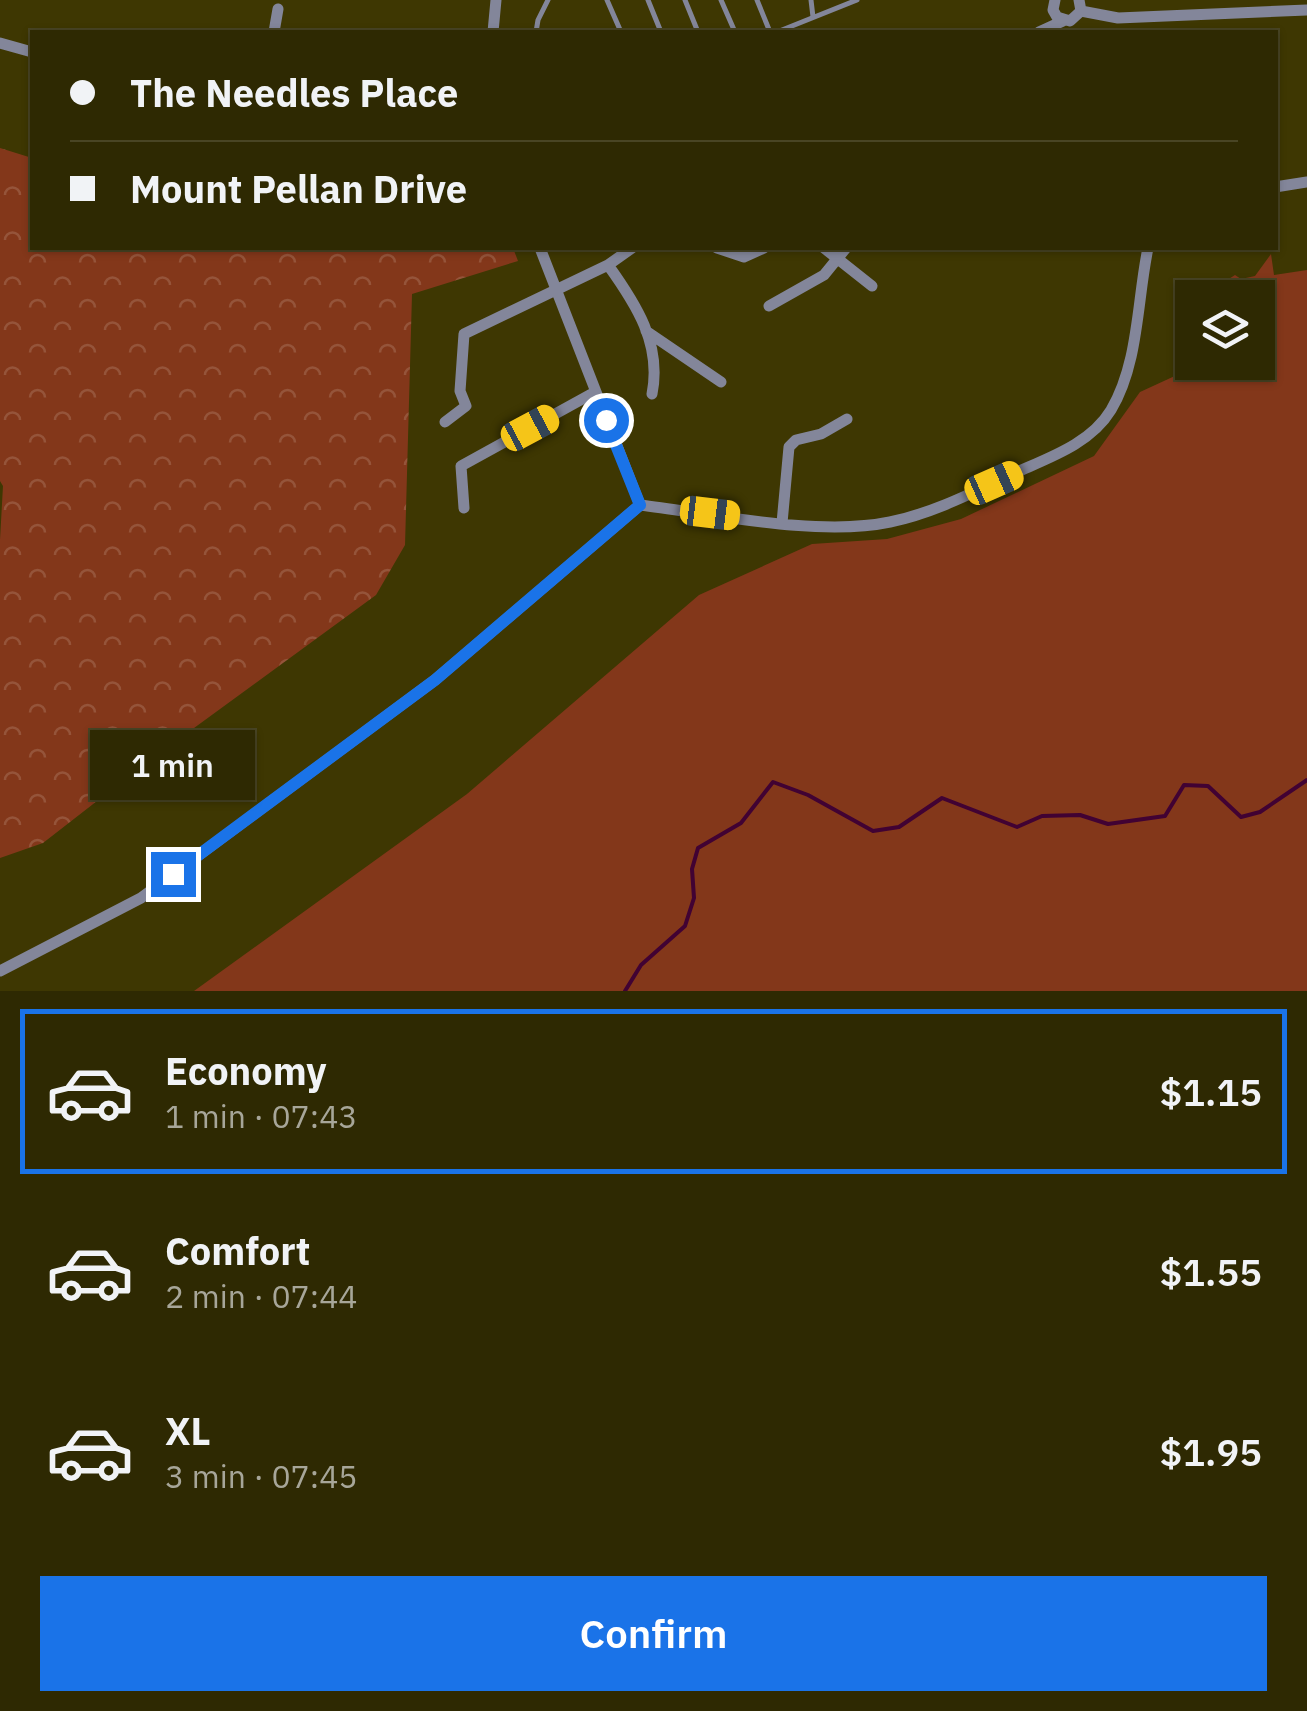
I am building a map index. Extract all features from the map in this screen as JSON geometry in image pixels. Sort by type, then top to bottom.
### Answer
[{"type":"street","points":[[493,30],[496,0]]},
{"type":"street","points":[[1053,1],[1057,17],[1063,21]]},
{"type":"street","points":[[1043,30],[1070,21],[1080,6],[1118,18],[1307,10]]},
{"type":"street","points":[[274,30],[278,9]]},
{"type":"street","points":[[0,43],[30,51]]},
{"type":"street","points":[[1278,187],[1307,182]]},
{"type":"street","points":[[541,250],[640,505]]},
{"type":"street","points":[[445,422],[466,406],[460,391],[464,334],[558,294],[629,250]]},
{"type":"street","points":[[723,250],[744,257],[760,250]]},
{"type":"street","points":[[826,250],[872,286]]},
{"type":"street","points":[[769,306],[802,290],[845,250]]},
{"type":"street","points":[[0,971],[142,898],[435,680],[640,505],[782,522],[852,526],[890,522],[925,513],[1037,464],[1087,436],[1107,416],[1124,380],[1148,250]]},
{"type":"street","points":[[608,266],[630,296],[646,330],[656,365],[652,394]]},
{"type":"street","points":[[646,330],[721,382]]},
{"type":"street","points":[[464,508],[460,466],[596,392]]},
{"type":"street","points":[[782,522],[789,448],[796,440],[821,434],[847,419]]},
{"type":"lane","points":[[536,30],[548,0]]},
{"type":"lane","points":[[607,0],[621,30]]},
{"type":"lane","points":[[648,0],[660,30]]},
{"type":"lane","points":[[685,0],[697,30]]},
{"type":"lane","points":[[721,0],[734,30]]},
{"type":"lane","points":[[757,0],[773,30]]},
{"type":"lane","points":[[812,0],[813,18]]},
{"type":"lane","points":[[780,30],[856,0]]},
{"type":"green space","points":[[0,148],[30,157],[30,250],[514,250],[518,261],[412,294],[405,545],[376,595],[43,843],[0,858]]},
{"type":"green space","points":[[1271,254],[1274,275],[1307,270],[1307,991],[194,991],[467,794],[699,595],[812,544],[887,539],[961,519],[1094,456],[1140,392],[1175,376],[1175,380],[1275,380],[1275,280],[1227,280],[1235,275],[1241,279],[1255,276]]},
{"type":"waterway","points":[[625,991],[641,965],[685,926],[694,898],[692,869],[698,848],[741,823],[773,782],[808,795],[873,831],[899,827],[942,798],[1017,827],[1042,816],[1080,815],[1108,824],[1165,816],[1184,785],[1208,786],[1241,817],[1260,812],[1307,780]]},
{"type":"route","points":[[173,874],[435,680],[640,505],[606,420]]}]
